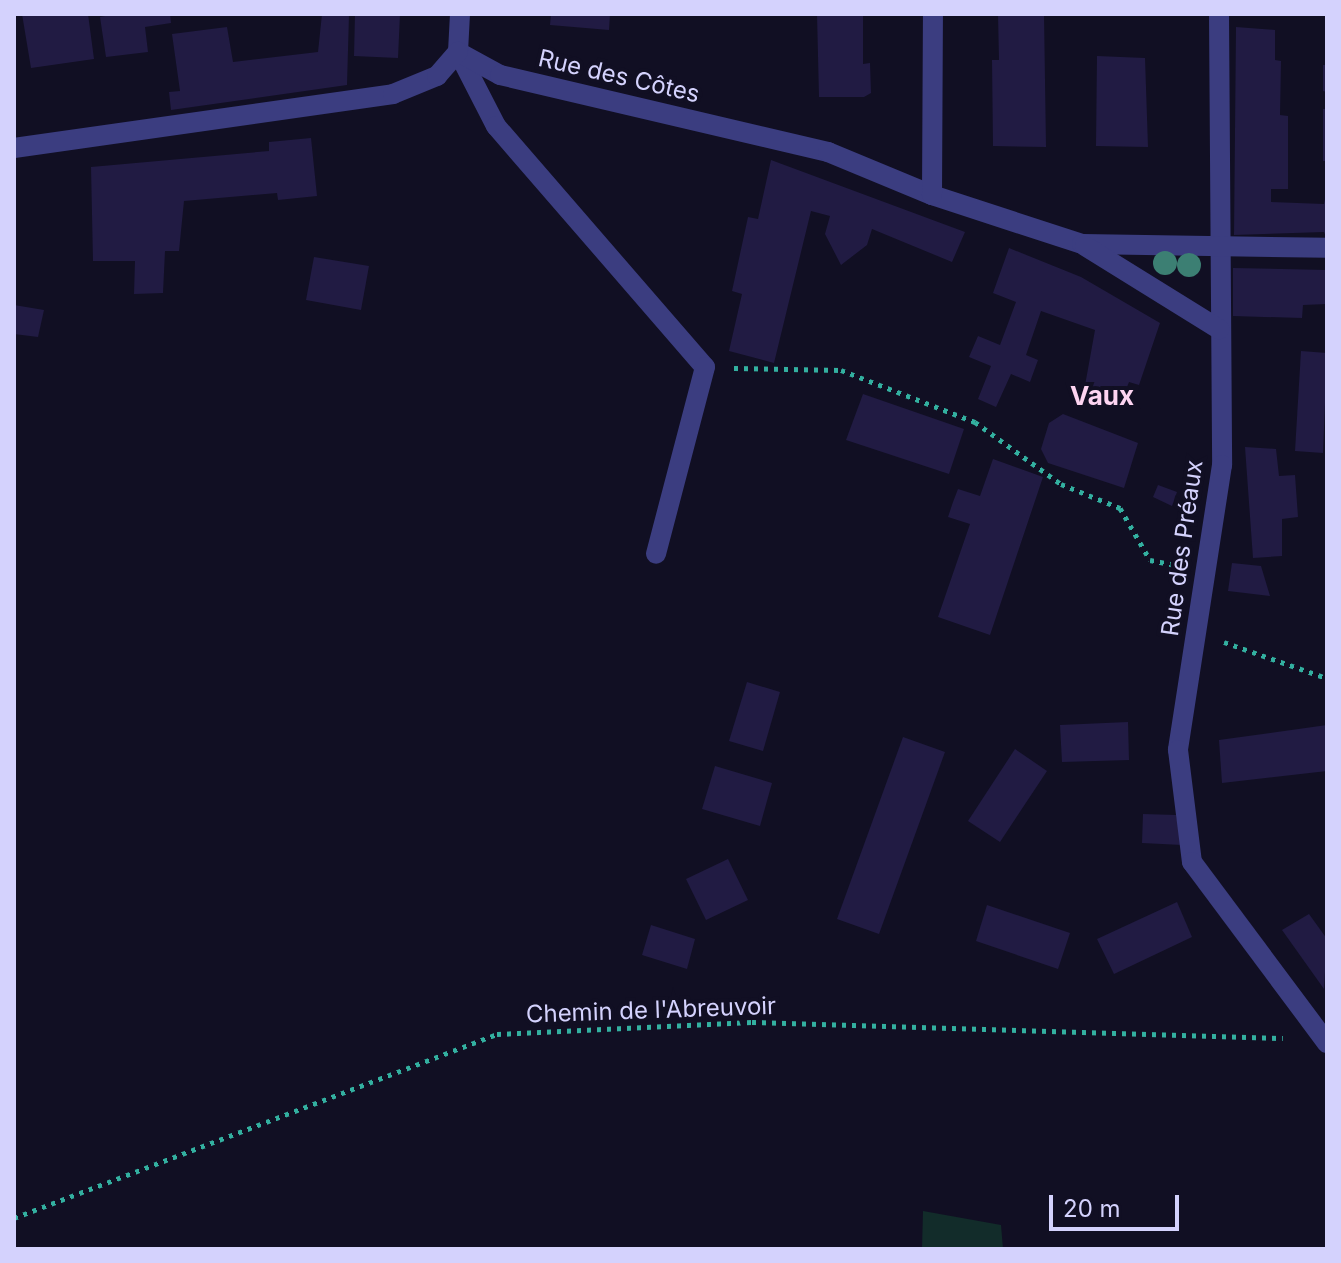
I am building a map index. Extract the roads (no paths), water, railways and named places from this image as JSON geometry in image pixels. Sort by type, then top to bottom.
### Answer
[{"type":"street","points":[[460,14],[458,52],[496,126],[705,367],[656,554]]},
{"type":"street","points":[[932,195],[933,14]]},
{"type":"street","name":"Rue des Préaux","points":[[1219,14],[1217,249],[1222,465],[1178,750],[1192,862],[1325,1041]]},
{"type":"street","points":[[14,148],[393,94],[437,76],[458,52]]},
{"type":"street","name":"Rue des Côtes","points":[[458,52],[500,75],[828,152],[932,195],[1082,244],[1217,249],[1327,248]]},
{"type":"street","points":[[1082,244],[1219,329]]},
{"type":"district","name":"Vaux","points":[[1102,396]]}]
